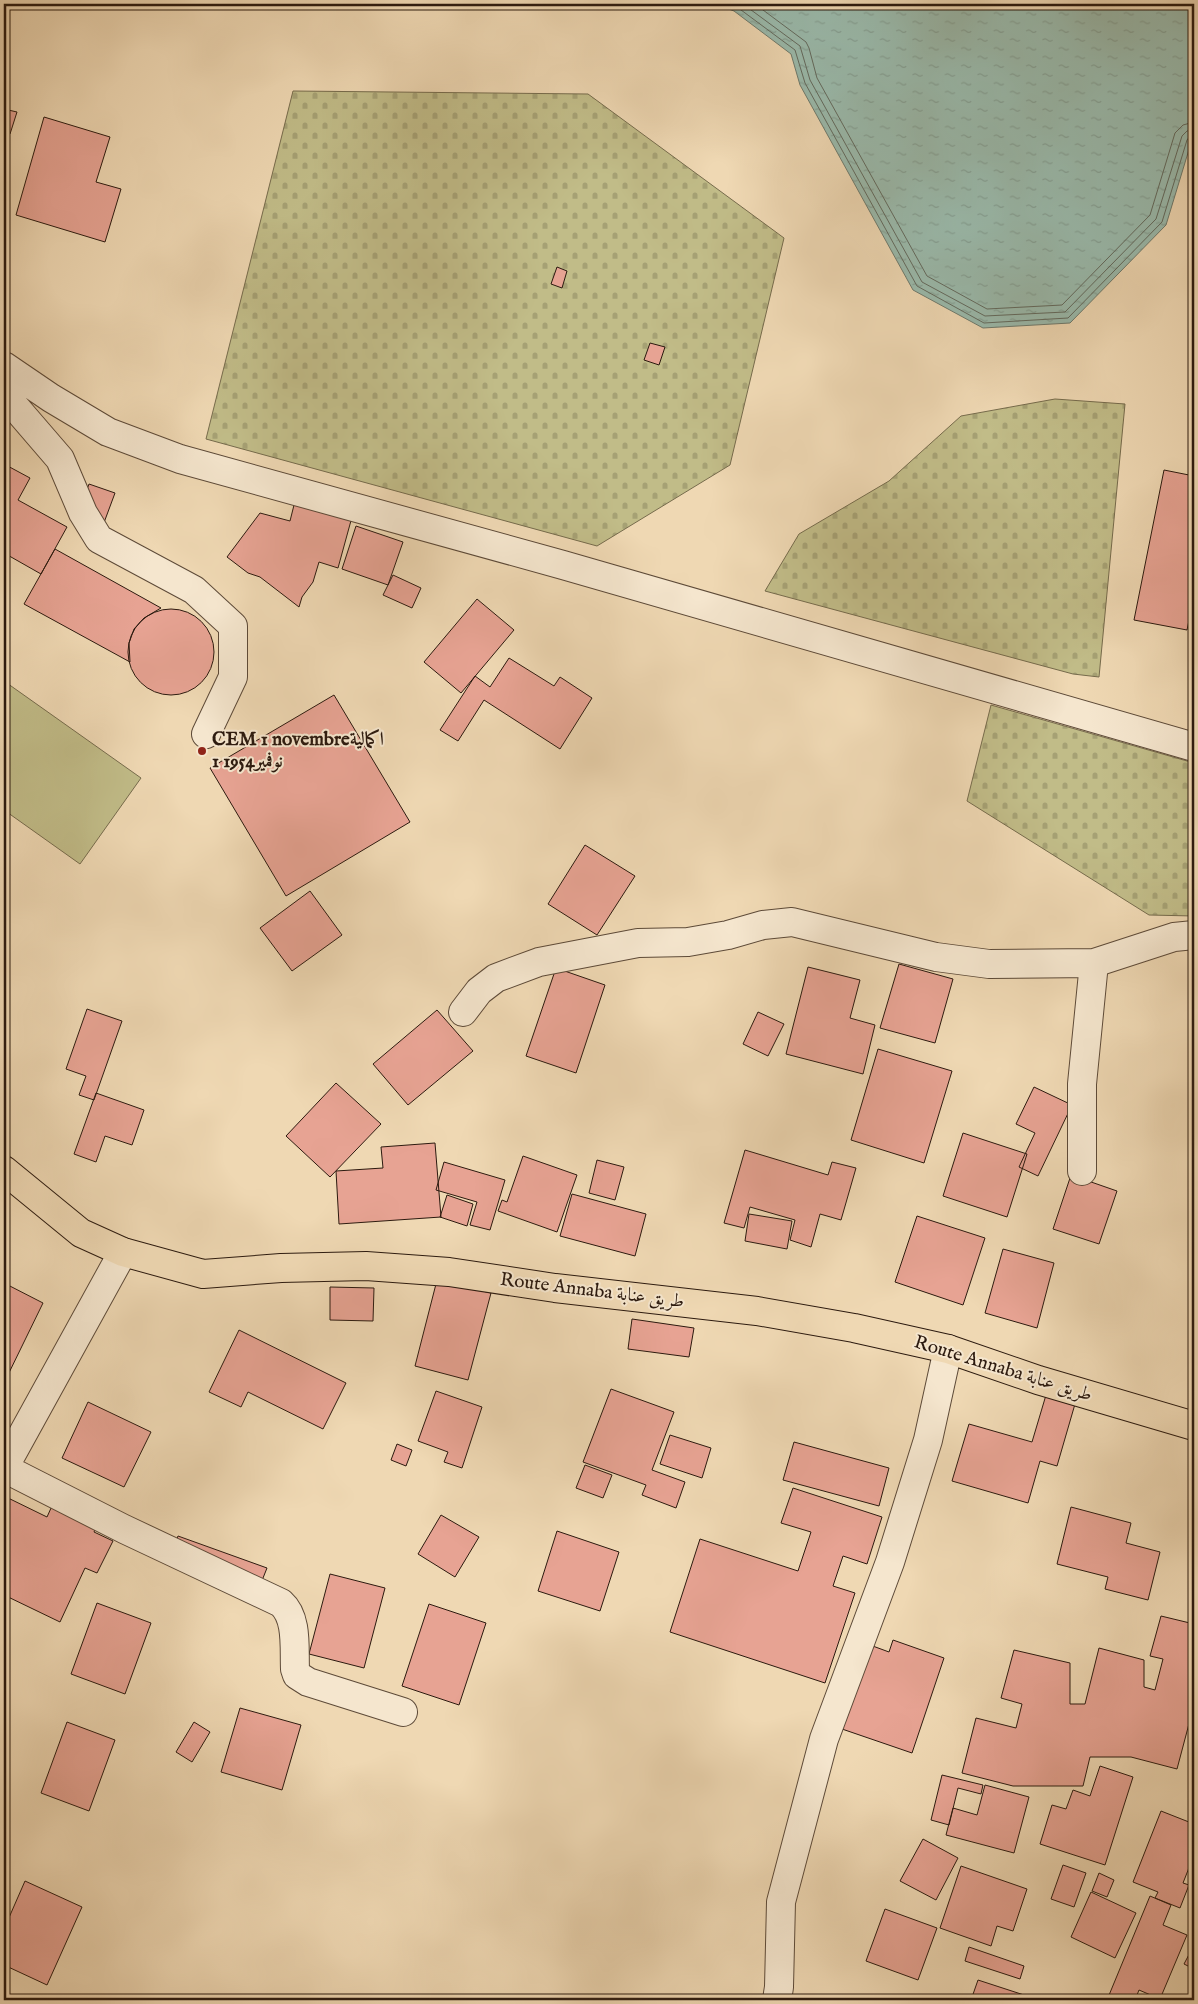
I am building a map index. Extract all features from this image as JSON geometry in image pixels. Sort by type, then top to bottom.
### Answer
[{"type":"main road","name":"Route Annaba طريق عنابة","points":[[4,1170],[81,1233],[123,1252],[204,1274],[281,1268],[366,1266],[449,1272],[555,1288],[758,1311],[854,1328],[948,1348],[1038,1380],[1194,1426]]},
{"type":"street","points":[[4,366],[51,398],[108,432],[180,459],[554,562],[1194,747]]},
{"type":"street","points":[[4,394],[60,459],[83,513],[99,539],[194,590],[233,626],[233,677],[206,734]]},
{"type":"street","points":[[463,1012],[479,991],[496,978],[539,962],[638,943],[688,942],[728,935],[763,925],[792,922],[936,957],[989,964],[1094,963],[1174,936],[1194,935]]},
{"type":"street","points":[[1082,1171],[1082,1084],[1094,963]]},
{"type":"street","points":[[123,1252],[4,1468],[124,1529],[281,1603],[288,1612],[291,1621],[297,1676],[308,1682],[403,1712]]},
{"type":"street","points":[[777,2000],[783,1892],[824,1739],[890,1562],[928,1440],[948,1348]]},
{"type":"green space","points":[[293,91],[588,94],[784,238],[730,465],[597,546],[206,439]]},
{"type":"green space","points":[[1055,399],[1125,404],[1099,677],[1073,674],[765,591],[799,534],[889,481],[961,416]]},
{"type":"green space","points":[[4,681],[141,778],[80,864],[4,810]]},
{"type":"green space","points":[[991,705],[1194,763],[1194,916],[1149,915],[967,801]]},
{"type":"water","points":[[715,4],[1194,4],[1194,133],[1166,225],[1070,323],[983,328],[913,290],[800,85],[791,54],[734,11]]},
{"type":"building","points":[[4,109],[17,112],[10,134],[4,132]]},
{"type":"building","points":[[44,117],[110,137],[96,182],[121,189],[105,242],[16,215]]},
{"type":"building","points":[[557,267],[567,271],[562,288],[551,284]]},
{"type":"building","points":[[650,343],[665,347],[659,365],[644,360]]},
{"type":"building","points":[[4,464],[30,478],[18,500],[67,527],[41,574],[4,553]]},
{"type":"building","points":[[1164,470],[1194,476],[1194,596],[1187,630],[1134,620]]},
{"type":"building","points":[[89,484],[115,493],[102,528],[76,519]]},
{"type":"building","points":[[304,492],[355,506],[338,568],[319,562],[313,582],[302,597],[299,607],[260,577],[248,573],[227,557],[260,513],[290,521],[294,505]]},
{"type":"building","points":[[356,526],[403,542],[388,585],[342,569]]},
{"type":"building","points":[[55,549],[161,608],[144,618],[134,629],[129,643],[130,662],[24,604]]},
{"type":"building","points":[[393,575],[421,588],[412,608],[383,595]]},
{"type":"building","points":[[477,599],[514,630],[461,693],[424,662]]},
{"type":"building","points":[[171,609],[195,616],[207,628],[214,652],[207,676],[195,688],[171,695],[147,688],[135,676],[128,652],[135,628],[147,616]]},
{"type":"building","points":[[509,658],[554,686],[560,677],[592,698],[560,749],[484,700],[458,741],[440,730],[475,676],[490,687]]},
{"type":"building","points":[[334,695],[410,822],[286,896],[210,768]]},
{"type":"building","points":[[585,845],[635,876],[597,935],[548,904]]},
{"type":"building","points":[[310,891],[342,935],[292,971],[260,928]]},
{"type":"building","points":[[899,964],[953,979],[935,1043],[880,1028]]},
{"type":"building","points":[[808,967],[860,980],[850,1018],[875,1025],[863,1074],[786,1054]]},
{"type":"building","points":[[556,968],[605,985],[576,1073],[526,1056]]},
{"type":"building","points":[[87,1009],[122,1021],[94,1100],[79,1095],[86,1076],[66,1069]]},
{"type":"building","points":[[437,1010],[473,1051],[408,1105],[373,1064]]},
{"type":"building","points":[[758,1012],[784,1024],[768,1056],[743,1044]]},
{"type":"building","points":[[878,1049],[952,1071],[924,1163],[851,1140]]},
{"type":"building","points":[[336,1083],[381,1124],[330,1177],[286,1136]]},
{"type":"building","points":[[1034,1087],[1072,1105],[1038,1176],[1019,1167],[1035,1133],[1016,1124]]},
{"type":"building","points":[[96,1093],[144,1110],[132,1145],[105,1136],[96,1162],[74,1154]]},
{"type":"building","points":[[963,1133],[1027,1154],[1007,1217],[943,1196]]},
{"type":"building","points":[[435,1143],[441,1217],[339,1224],[336,1171],[383,1168],[381,1147]]},
{"type":"building","points":[[745,1150],[828,1175],[832,1162],[856,1168],[841,1220],[820,1214],[811,1247],[790,1240],[795,1220],[750,1207],[744,1228],[724,1223]]},
{"type":"building","points":[[523,1156],[577,1175],[557,1232],[498,1211],[502,1200],[507,1202]]},
{"type":"building","points":[[597,1160],[624,1167],[615,1200],[589,1193]]},
{"type":"building","points":[[444,1162],[505,1180],[490,1230],[470,1225],[477,1202],[436,1190]]},
{"type":"building","points":[[1071,1175],[1117,1191],[1099,1244],[1053,1229]]},
{"type":"building","points":[[572,1194],[646,1214],[635,1256],[560,1236]]},
{"type":"building","points":[[447,1195],[473,1204],[467,1226],[440,1217]]},
{"type":"building","points":[[749,1214],[792,1221],[787,1249],[745,1241]]},
{"type":"building","points":[[917,1216],[985,1238],[963,1305],[895,1282]]},
{"type":"building","points":[[1003,1249],[1054,1263],[1037,1328],[985,1313]]},
{"type":"building","points":[[437,1280],[491,1293],[468,1380],[415,1366]]},
{"type":"building","points":[[4,1283],[43,1303],[4,1383]]},
{"type":"building","points":[[330,1287],[374,1288],[373,1321],[330,1320]]},
{"type":"building","points":[[632,1319],[694,1328],[689,1357],[628,1349]]},
{"type":"building","points":[[239,1330],[346,1383],[323,1429],[248,1392],[241,1407],[209,1392]]},
{"type":"building","points":[[611,1389],[674,1412],[652,1470],[685,1482],[676,1508],[642,1495],[646,1485],[583,1462]]},
{"type":"building","points":[[436,1391],[482,1407],[462,1468],[444,1462],[448,1452],[418,1441]]},
{"type":"building","points":[[1046,1395],[1075,1404],[1057,1466],[1040,1461],[1028,1503],[952,1481],[969,1424],[1032,1442]]},
{"type":"building","points":[[88,1402],[151,1432],[124,1487],[62,1458]]},
{"type":"building","points":[[670,1435],[711,1448],[702,1478],[660,1464]]},
{"type":"building","points":[[794,1442],[889,1468],[879,1506],[783,1480]]},
{"type":"building","points":[[397,1444],[412,1450],[406,1466],[391,1460]]},
{"type":"building","points":[[585,1465],[612,1475],[603,1498],[576,1488]]},
{"type":"building","points":[[793,1488],[882,1517],[867,1564],[843,1556],[833,1586],[855,1593],[825,1683],[670,1632],[700,1539],[798,1571],[811,1532],[781,1523]]},
{"type":"building","points":[[4,1496],[47,1517],[56,1497],[100,1518],[94,1532],[113,1541],[97,1573],[85,1568],[60,1622],[4,1595]]},
{"type":"building","points":[[1071,1507],[1131,1523],[1126,1543],[1160,1552],[1148,1600],[1105,1589],[1108,1577],[1057,1564]]},
{"type":"building","points":[[441,1515],[479,1537],[455,1577],[418,1554]]},
{"type":"building","points":[[557,1531],[619,1552],[600,1611],[538,1591]]},
{"type":"building","points":[[178,1536],[267,1568],[261,1583],[173,1550]]},
{"type":"building","points":[[330,1574],[385,1588],[364,1668],[309,1654]]},
{"type":"building","points":[[97,1603],[151,1623],[125,1694],[71,1674]]},
{"type":"building","points":[[429,1604],[486,1623],[459,1705],[402,1686]]},
{"type":"building","points":[[1161,1616],[1194,1624],[1194,1711],[1190,1710],[1190,1720],[1177,1769],[1131,1757],[1090,1757],[1083,1786],[1013,1786],[962,1773],[976,1718],[1016,1728],[1022,1704],[1001,1698],[1014,1650],[1070,1663],[1070,1704],[1085,1704],[1099,1648],[1144,1660],[1144,1687],[1155,1690],[1163,1659],[1150,1656]]},
{"type":"building","points":[[893,1640],[944,1658],[912,1753],[842,1729],[870,1645],[889,1652]]},
{"type":"building","points":[[240,1708],[301,1725],[282,1790],[221,1772]]},
{"type":"building","points":[[67,1722],[115,1740],[89,1811],[41,1793]]},
{"type":"building","points":[[194,1722],[210,1732],[192,1762],[176,1752]]},
{"type":"building","points":[[1100,1766],[1133,1777],[1105,1865],[1040,1844],[1052,1805],[1066,1809],[1073,1790],[1090,1796]]},
{"type":"building","points":[[942,1775],[983,1785],[981,1794],[958,1788],[949,1825],[931,1820]]},
{"type":"building","points":[[985,1785],[1029,1797],[1014,1853],[946,1835],[953,1808],[977,1815]]},
{"type":"building","points":[[1161,1811],[1194,1824],[1194,1855],[1183,1883],[1189,1885],[1180,1908],[1155,1898],[1158,1892],[1133,1882]]},
{"type":"building","points":[[923,1839],[958,1858],[936,1900],[900,1881]]},
{"type":"building","points":[[1063,1865],[1086,1873],[1074,1907],[1051,1899]]},
{"type":"building","points":[[961,1866],[1027,1889],[1013,1931],[997,1926],[991,1946],[940,1928]]},
{"type":"building","points":[[1099,1873],[1114,1880],[1107,1897],[1092,1891]]},
{"type":"building","points":[[25,1881],[82,1907],[47,1985],[4,1965],[4,1929]]},
{"type":"building","points":[[1091,1892],[1136,1913],[1115,1958],[1071,1937]]},
{"type":"building","points":[[1150,1896],[1171,1905],[1163,1925],[1187,1935],[1160,1999],[1139,1990],[1135,2000],[1107,2000]]},
{"type":"building","points":[[885,1909],[937,1928],[918,1980],[866,1961]]},
{"type":"building","points":[[1194,1945],[1194,1969],[1184,1964]]},
{"type":"building","points":[[969,1947],[1024,1966],[1020,1979],[965,1961]]},
{"type":"building","points":[[978,1980],[1024,1995],[1022,2000],[971,2000]]},
{"type":"place","name":"CEM 1 novembreاكمالية 1 نوفمير1954","points":[[202,751]]}]
